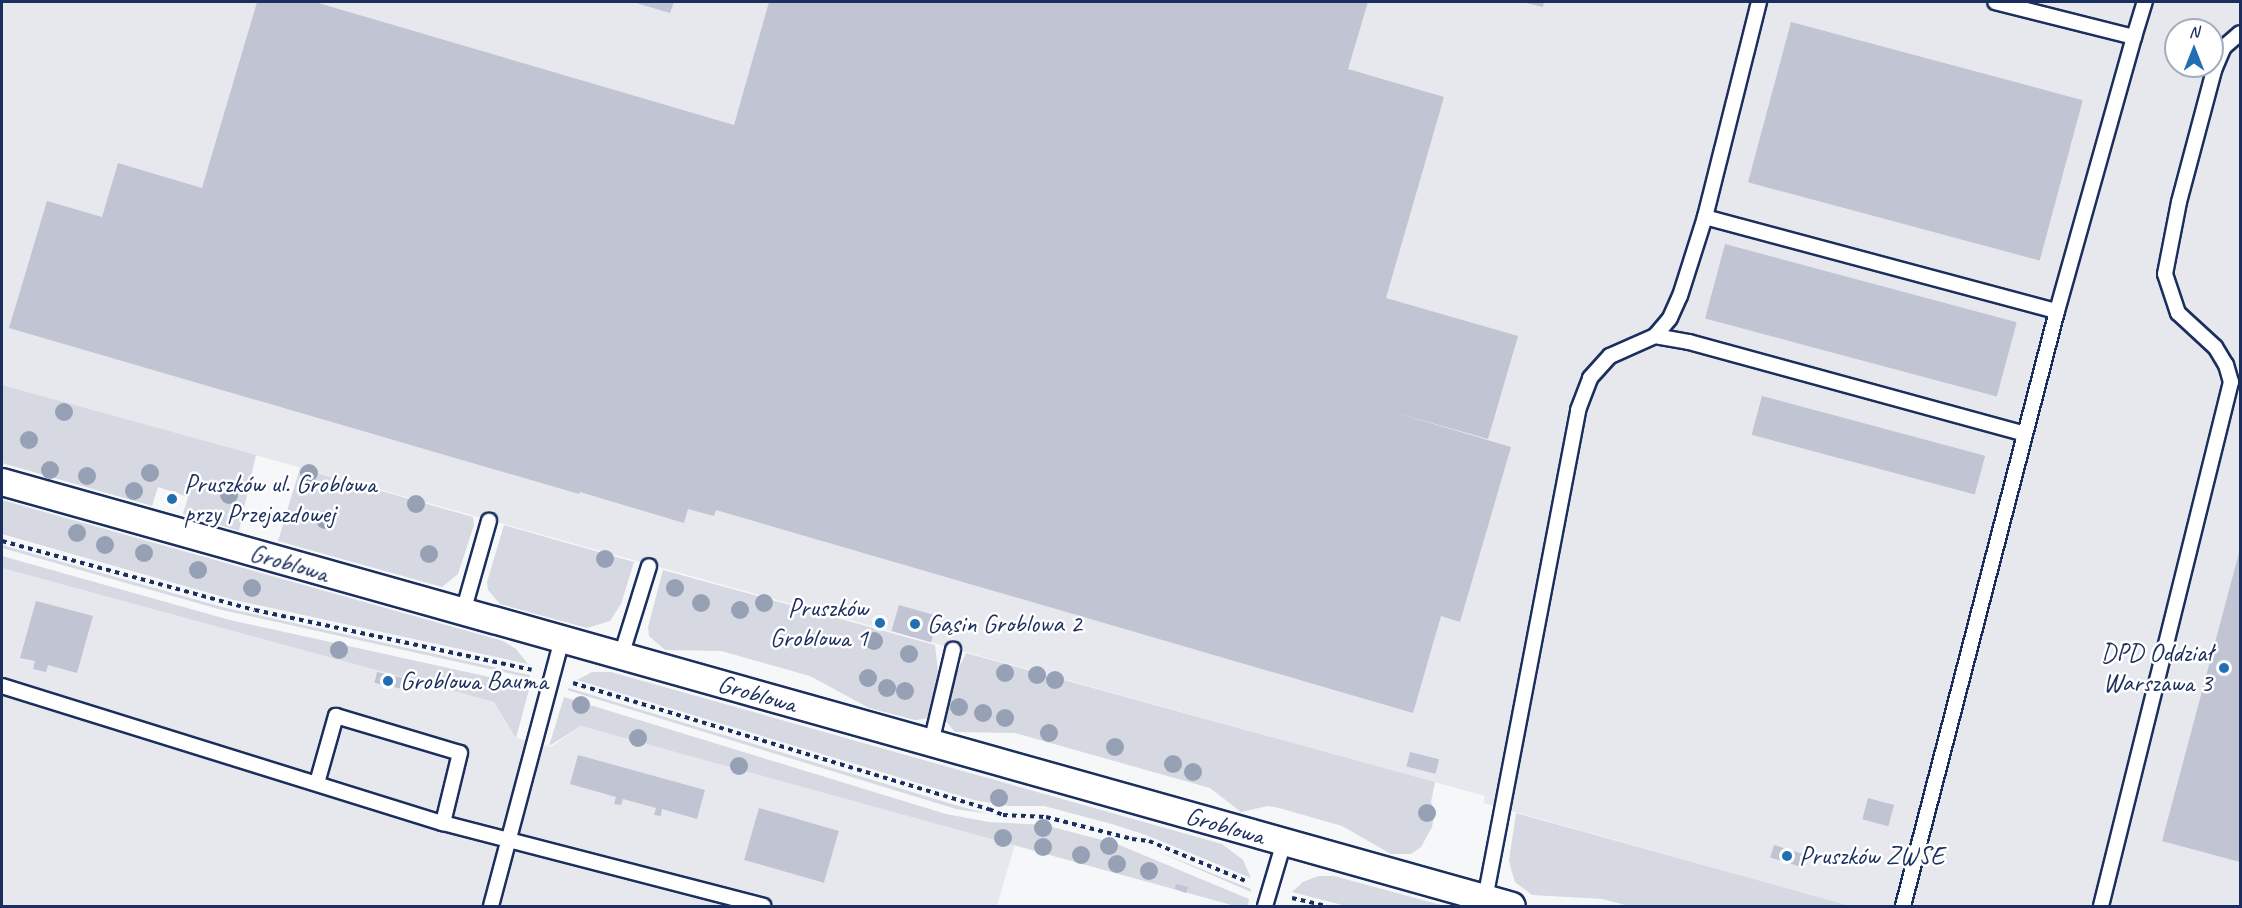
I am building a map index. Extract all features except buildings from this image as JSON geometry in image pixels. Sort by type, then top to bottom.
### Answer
[{"type":"street","name":"Groblowa","points":[[2,482],[1512,906]]},
{"type":"lane","points":[[1485,899],[1578,410],[1590,378],[1610,356],[1655,336],[1670,318],[1680,296],[1705,217],[1759,2]]},
{"type":"lane","points":[[1995,2],[2134,37]]},
{"type":"lane","points":[[1903,906],[2057,311],[2145,2]]},
{"type":"lane","points":[[2101,906],[2230,382],[2226,365],[2215,347],[2178,313],[2165,274],[2179,202],[2214,70],[2224,47],[2241,33]]},
{"type":"lane","points":[[1705,217],[2057,311]]},
{"type":"lane","points":[[1655,336],[1689,342],[2025,434]]},
{"type":"lane","points":[[463,612],[489,521]]},
{"type":"lane","points":[[621,656],[649,566]]},
{"type":"lane","points":[[491,906],[562,639]]},
{"type":"lane","points":[[931,743],[954,650]]},
{"type":"lane","points":[[2,686],[443,823],[763,906]]},
{"type":"lane","points":[[317,783],[336,716],[460,753],[443,823]]},
{"type":"lane","points":[[1265,906],[1284,842]]},
{"type":"path","points":[[2,541],[255,610],[530,670]]},
{"type":"path","points":[[573,683],[1003,815],[1046,817],[1132,839],[1149,841],[1252,884]]},
{"type":"path","points":[[1288,897],[1326,906]]},
{"type":"shaded area","points":[[2,2],[2240,2],[2240,906],[1851,906],[1483,803],[1485,796],[2,385]]},
{"type":"shaded area","points":[[2,385],[256,455],[239,531],[183,514],[188,497],[158,487],[152,506],[2,463]]},
{"type":"shaded area","points":[[300,468],[473,517],[474,525],[458,574],[442,587],[278,541]]},
{"type":"shaded area","points":[[2,500],[503,641],[516,649],[528,664],[234,600],[2,534]]},
{"type":"shaded area","points":[[504,525],[634,562],[621,604],[610,621],[587,628],[500,604],[488,590],[487,582]]},
{"type":"shaded area","points":[[2,545],[226,608],[530,675],[530,678],[222,610],[2,548]]},
{"type":"shaded area","points":[[2,556],[230,620],[530,686],[516,738],[494,702],[2,568]]},
{"type":"shaded area","points":[[2,568],[494,702],[517,738],[551,747],[581,726],[1015,844],[997,906],[2,906]]},
{"type":"shaded area","points":[[663,570],[935,645],[938,670],[929,714],[925,719],[915,720],[869,708],[810,676],[721,651],[665,650],[649,636],[648,627]]},
{"type":"shaded area","points":[[966,653],[1435,782],[1431,802],[1435,812],[1432,827],[1421,847],[1411,854],[1391,854],[1342,826],[1268,806],[1241,812],[1210,788],[1015,733],[955,732],[945,720],[955,676]]},
{"type":"shaded area","points":[[592,672],[611,672],[1222,844],[1243,860],[1251,878],[1146,835],[1112,824],[1044,806],[1009,806],[974,800],[577,680]]},
{"type":"shaded area","points":[[569,688],[989,814],[956,809],[567,690]]},
{"type":"shaded area","points":[[564,697],[946,814],[989,822],[1045,825],[1117,844],[1249,899],[1248,906],[1235,906],[581,726],[549,746]]},
{"type":"shaded area","points":[[1516,813],[1851,906],[1629,906],[1602,899],[1532,895],[1515,882],[1509,860]]},
{"type":"shaded area","points":[[1147,847],[1251,889],[1251,892],[1161,853]]},
{"type":"shaded area","points":[[1318,876],[1334,876],[1445,906],[1346,906],[1292,892],[1303,882]]},
{"type":"place","name":"Pruszków ul. Groblowa przy Przejazdowej","points":[[172,499]]},
{"type":"place","name":"Pruszków Groblowa 1","points":[[880,623]]},
{"type":"place","name":"Gąsin Groblowa 2","points":[[915,624]]},
{"type":"place","name":"DPD Oddział Warszawa 3","points":[[2224,668]]},
{"type":"place","name":"Groblowa Bauma","points":[[388,681]]},
{"type":"place","name":"Pruszków ZWSE","points":[[1787,856]]}]
